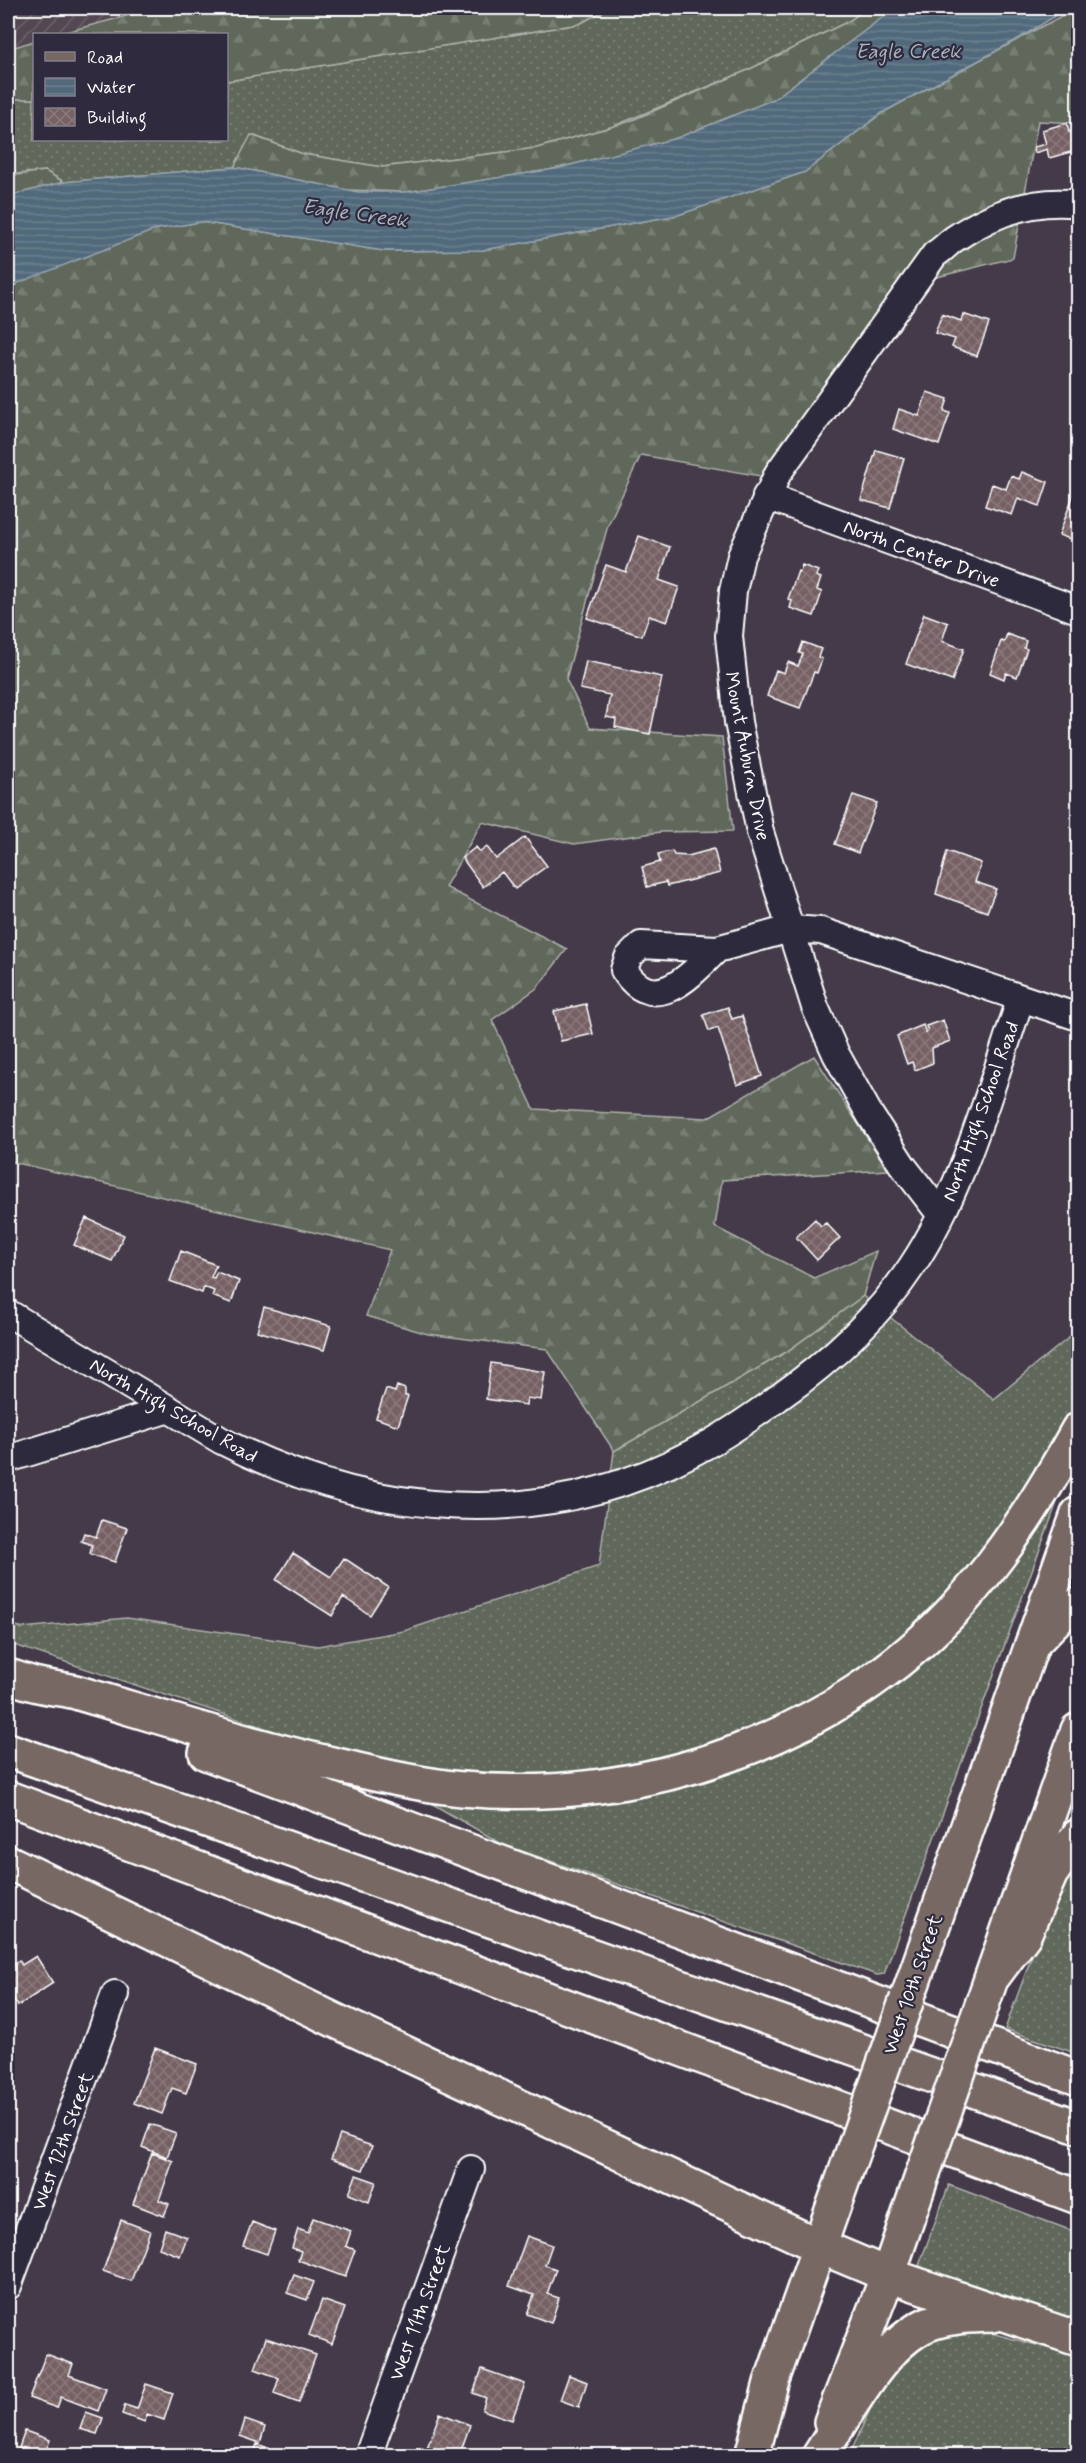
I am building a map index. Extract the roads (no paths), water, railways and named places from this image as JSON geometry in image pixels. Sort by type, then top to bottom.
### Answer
[{"type":"main road","points":[[8,1676],[41,1686],[75,1691],[187,1728],[280,1753],[420,1784],[516,1792],[605,1786],[669,1774],[728,1755],[813,1716],[855,1691],[897,1661],[958,1605],[990,1568],[1054,1474],[1078,1430]]},
{"type":"main road","name":"West 10th Street","points":[[752,2456],[771,2383],[1078,1514]]},
{"type":"main road","points":[[1032,1644],[1059,1616],[1078,1605]]},
{"type":"main road","points":[[41,1686],[70,1703],[1078,2078]]},
{"type":"main road","points":[[819,2456],[888,2275],[1078,1730]]},
{"type":"main road","points":[[8,1750],[1078,2127]]},
{"type":"main road","points":[[8,1798],[1078,2197]]},
{"type":"main road","points":[[993,1975],[1024,1935],[1054,1868],[1078,1836]]},
{"type":"main road","points":[[8,1862],[336,2021],[819,2246],[888,2275],[1078,2339]]},
{"type":"main road","points":[[819,2456],[886,2355],[901,2340],[930,2324],[946,2319],[1006,2314]]},
{"type":"street","name":"Mount Auburn Drive","points":[[941,1215],[893,1152],[844,1070],[815,1007],[760,832],[738,722],[730,654],[731,609],[741,556],[778,473],[935,254],[951,241],[994,216],[1037,205],[1078,204]]},
{"type":"street","name":"North Center Drive","points":[[766,496],[1078,610]]},
{"type":"street","points":[[717,949],[790,929],[821,931],[1078,1017]]},
{"type":"street","name":"North High School Road","points":[[8,1313],[258,1460],[307,1479],[357,1493],[418,1503],[470,1506],[522,1503],[584,1493],[652,1471],[691,1454],[736,1429],[821,1366],[880,1308],[912,1266],[941,1215],[962,1170],[1021,998]]},
{"type":"street","points":[[8,1460],[169,1409]]},
{"type":"street","name":"West 12th Street","points":[[8,2286],[115,1994]]},
{"type":"street","name":"West 11th Street","points":[[368,2456],[471,2169]]},
{"type":"water","name":"Eagle Creek","points":[[895,8],[1068,8],[1018,39],[882,113],[805,172],[678,215],[483,250],[384,251],[201,222],[157,229],[8,287],[8,196],[64,182],[234,167],[358,192],[406,192],[555,169],[677,138],[774,99]]}]
